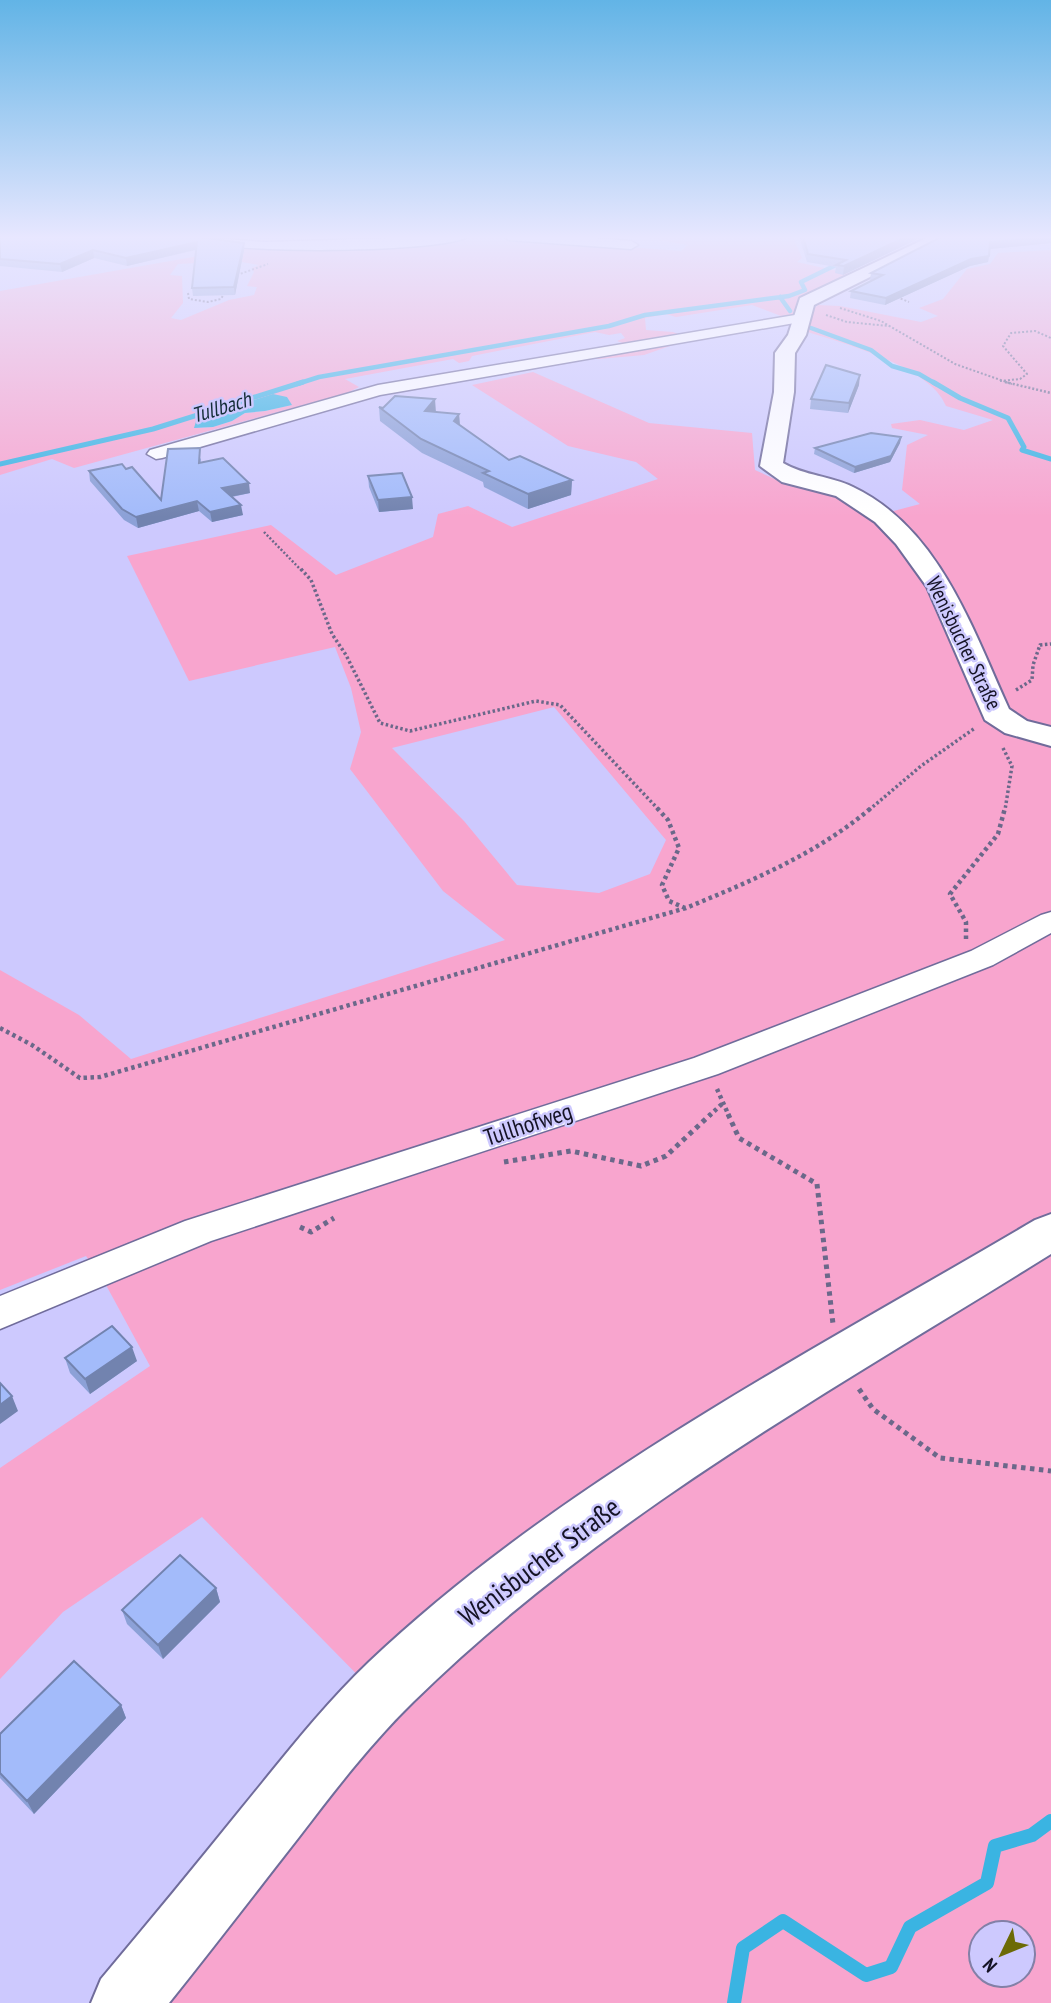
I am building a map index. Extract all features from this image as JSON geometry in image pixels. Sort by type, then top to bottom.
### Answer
[{"type":"street","points":[[156,454],[379,390],[712,329]]},
{"type":"street","name":"Wenisbucher Straße","points":[[798,329],[784,360],[784,392],[771,466],[790,477],[837,489],[856,497],[884,517],[905,539],[940,586],[990,714],[1016,727],[1051,737]]},
{"type":"street","name":"Tullhofweg","points":[[0,1313],[186,1236],[706,1066],[982,958],[1051,921]]},
{"type":"street","name":"Wenisbucher Straße","points":[[125,2003],[356,1718],[406,1667],[459,1621],[589,1519],[839,1360],[1051,1232]]},
{"type":"path","points":[[896,329],[943,359],[995,381],[1051,393]]},
{"type":"path","points":[[995,381],[1020,379],[1027,374],[1003,346],[1011,334],[1035,331],[1051,338]]},
{"type":"path","points":[[264,533],[311,580],[332,634],[346,655],[380,723],[410,731],[536,701],[560,705],[668,820],[679,848],[662,885],[669,901],[685,908]]},
{"type":"path","points":[[0,1028],[32,1045],[79,1078],[100,1077],[685,908],[761,877],[842,833],[1032,680],[1033,665],[1040,645],[1051,644]]},
{"type":"path","points":[[982,958],[966,939],[966,922],[950,894],[998,834],[1009,794],[1012,766],[990,714]]},
{"type":"path","points":[[706,1066],[739,1138],[817,1184],[830,1311],[839,1360],[873,1409],[940,1458],[1051,1471]]},
{"type":"path","points":[[503,1162],[571,1151],[641,1166],[666,1156],[723,1102]]},
{"type":"path","points":[[264,1210],[311,1233],[340,1214]]},
{"type":"shaded area","points":[[0,329],[646,329],[673,332],[690,339],[644,355],[599,359],[555,358],[628,345],[617,341],[625,338],[621,333],[609,335],[595,332],[472,356],[469,361],[459,363],[453,359],[345,379],[359,387],[347,393],[74,468],[52,459],[0,475]],"holes":[[[287,397],[291,405],[245,413],[232,421],[213,427],[194,428]]]},
{"type":"shaded area","points":[[808,329],[1051,329],[1051,2003],[159,2003],[389,1707],[202,1517],[63,1612],[0,1679],[0,1468],[150,1366],[106,1285],[86,1256],[0,1290],[0,970],[79,1015],[131,1059],[505,940],[443,891],[350,769],[361,732],[351,688],[335,647],[189,681],[127,556],[271,525],[336,575],[433,537],[438,514],[468,506],[512,527],[658,479],[636,462],[568,446],[472,385],[533,372],[649,423],[752,433],[755,470],[790,486],[844,496],[871,517],[920,504],[902,490],[907,445],[928,435],[892,428],[891,424],[920,420],[964,430],[993,420],[946,406],[937,392],[906,369],[808,332]],"holes":[[[554,707],[666,840],[650,874],[599,893],[517,885],[464,821],[392,748]]]},
{"type":"water","points":[[273,394],[287,397],[292,405],[245,413],[232,421],[213,427],[194,428],[197,418]]},
{"type":"building","points":[[826,365],[860,375],[849,403],[811,399]]},
{"type":"building","points":[[395,396],[435,399],[425,411],[459,414],[454,421],[509,460],[520,456],[572,480],[528,494],[483,473],[489,471],[421,439],[379,407],[383,408]]},
{"type":"building","points":[[871,433],[901,437],[891,456],[855,467],[815,448]]},
{"type":"building","points":[[200,448],[199,463],[223,458],[249,483],[222,488],[241,505],[210,512],[197,501],[136,517],[122,509],[89,471],[122,464],[126,469],[132,467],[161,500],[168,449]]},
{"type":"building","points":[[402,473],[412,497],[378,500],[368,476]]},
{"type":"building","points":[[112,1326],[132,1347],[85,1379],[65,1358]]},
{"type":"building","points":[[0,1383],[12,1396],[0,1405]]},
{"type":"building","points":[[180,1555],[216,1588],[158,1645],[122,1610]]},
{"type":"building","points":[[74,1661],[121,1705],[27,1801],[0,1773],[0,1734]]},
{"type":"waterway","name":"Tullbach","points":[[297,384],[319,377],[589,329]]},
{"type":"waterway","points":[[815,329],[871,350],[892,366],[919,374],[936,384]]},
{"type":"waterway","name":"Tullbach","points":[[0,464],[153,429],[303,382]]},
{"type":"waterway","points":[[933,382],[960,398],[1008,418],[1024,447],[1022,450],[1051,459]]},
{"type":"waterway","points":[[734,2003],[743,1948],[783,1921],[866,1975],[891,1967],[910,1927],[987,1883],[995,1846],[1032,1835],[1051,1821]]}]
